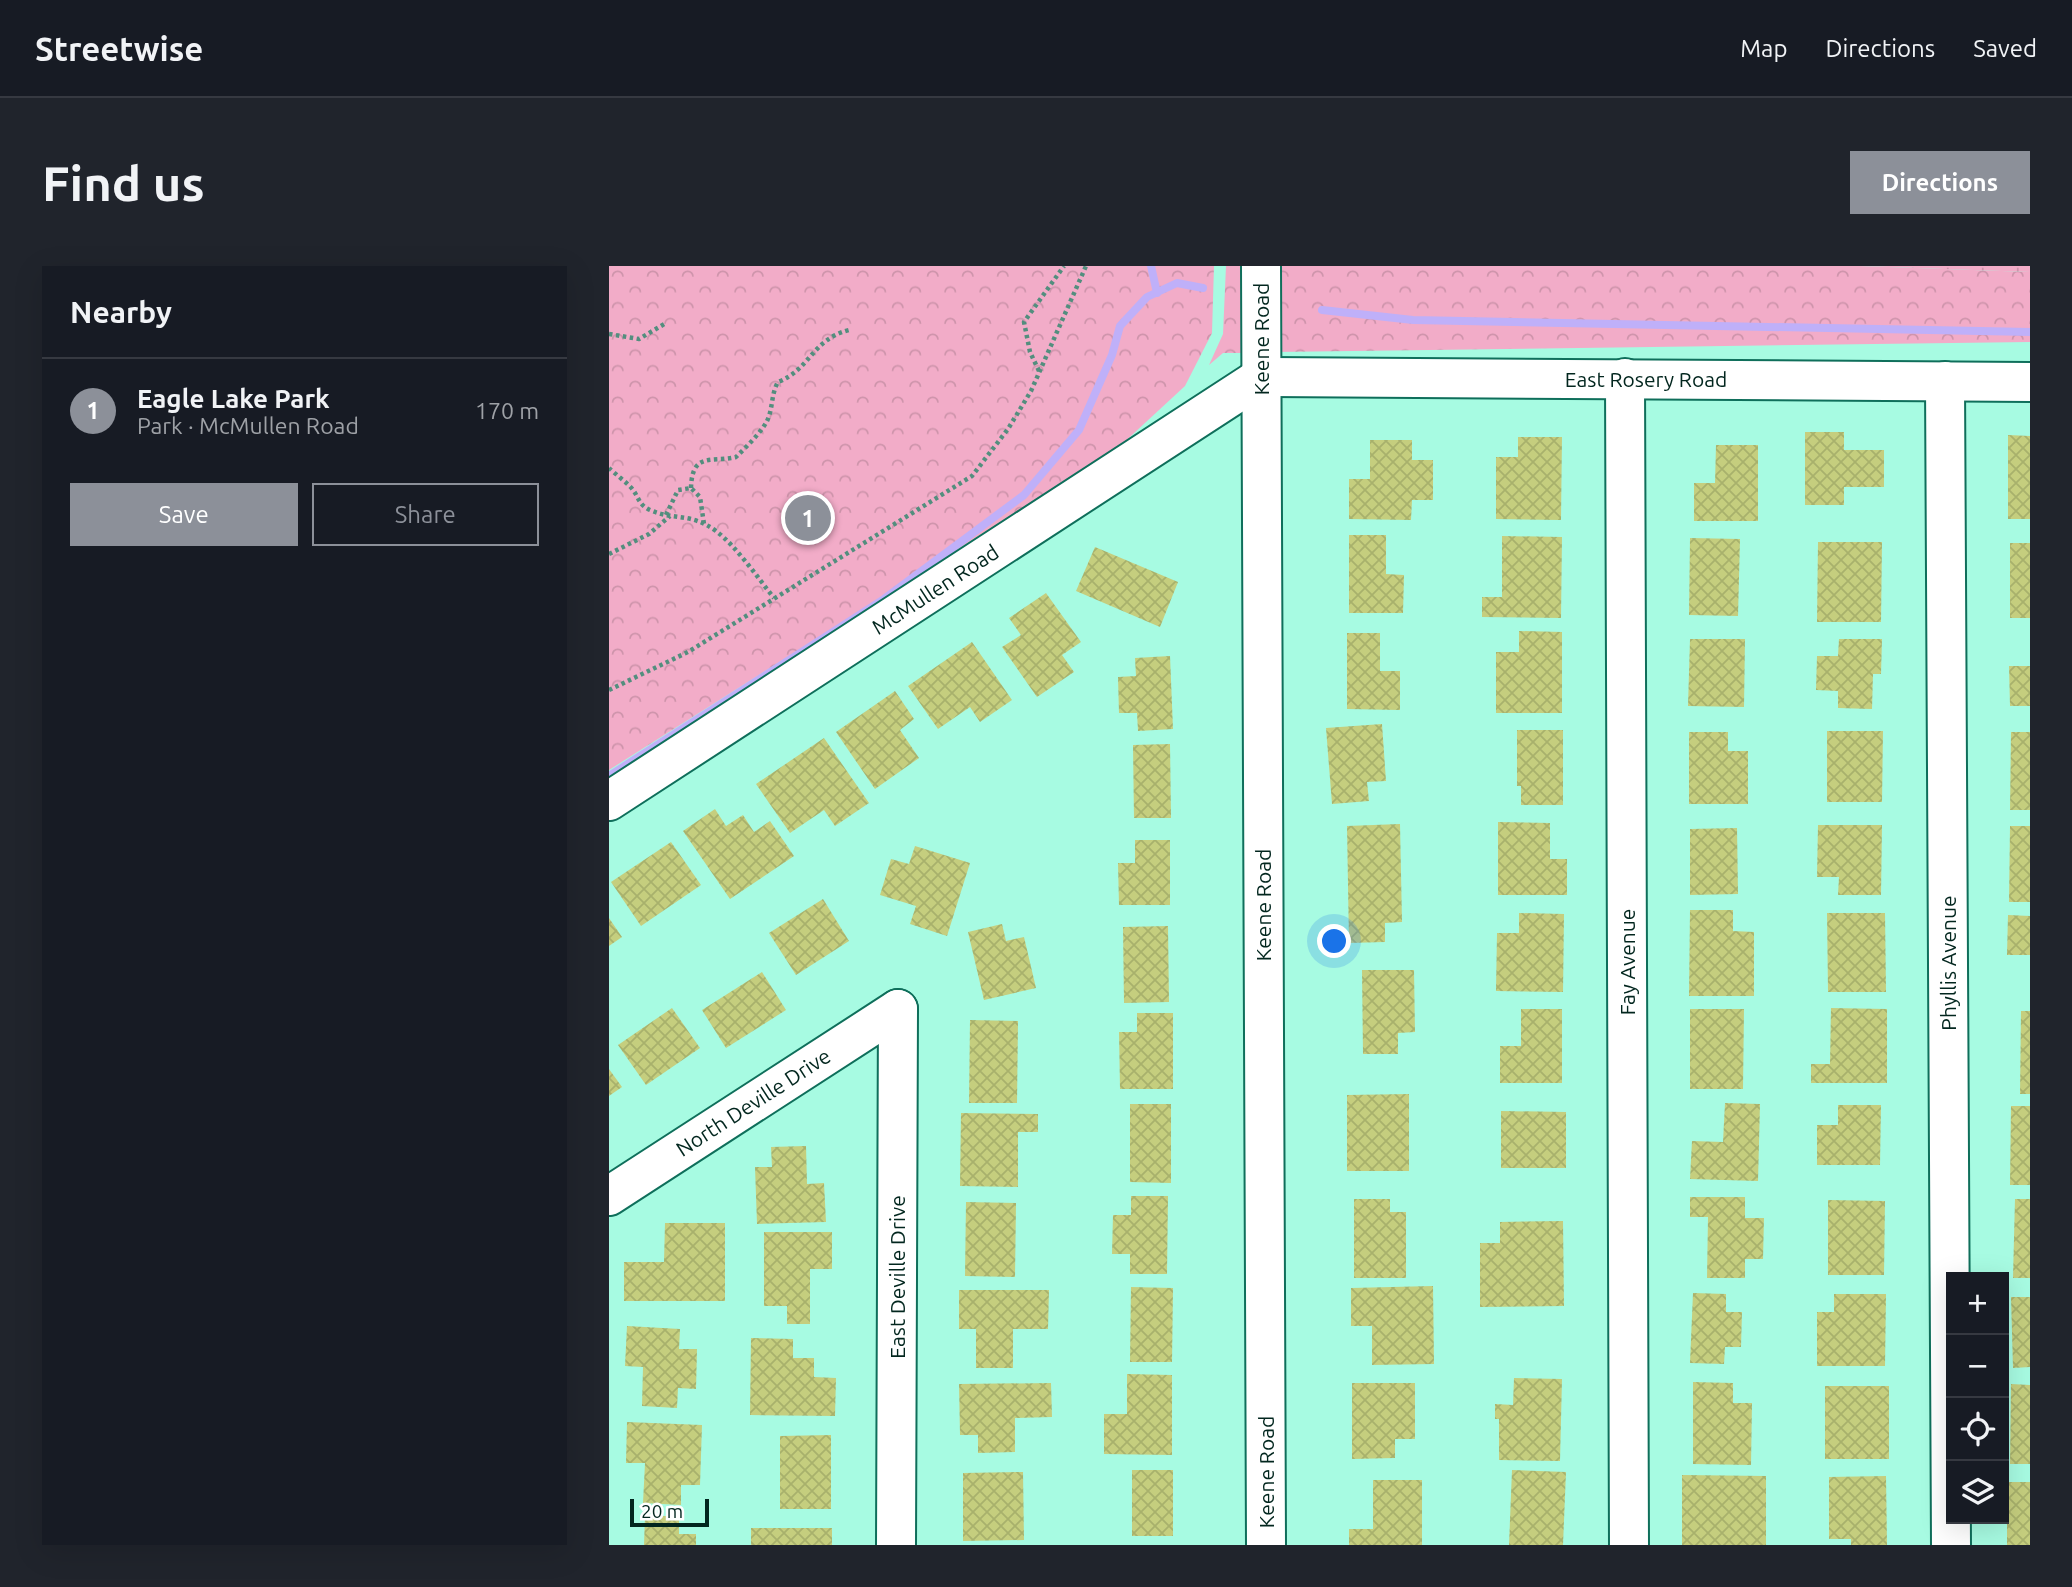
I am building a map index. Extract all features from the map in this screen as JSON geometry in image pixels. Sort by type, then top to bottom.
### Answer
[{"type":"street","name":"Keene Road","points":[[1261,266],[1266,1545]]},
{"type":"street","name":"East Rosery Road","points":[[1261,377],[2030,382]]},
{"type":"street","name":"McMullen Road","points":[[609,801],[1261,377]]},
{"type":"street","name":"Fay Avenue","points":[[1625,378],[1629,1545]]},
{"type":"street","name":"Phyllis Avenue","points":[[1945,381],[1951,1545]]},
{"type":"street","name":"North Deville Drive","points":[[609,1196],[898,1009]]},
{"type":"street","name":"East Deville Drive","points":[[896,1545],[898,1009]]},
{"type":"path","points":[[1039,371],[1030,352],[1024,322],[1064,266]]},
{"type":"path","points":[[609,691],[688,652],[972,476],[1008,429],[1039,371],[1086,266]]},
{"type":"path","points":[[609,334],[639,339],[666,323]]},
{"type":"path","points":[[704,524],[700,497],[691,488],[691,477],[697,466],[706,459],[736,457],[767,421],[772,393],[778,382],[790,377],[831,335],[849,330]]},
{"type":"path","points":[[609,468],[619,480],[632,488],[637,500],[647,509],[670,515],[685,515],[719,533],[774,598]]},
{"type":"path","points":[[609,554],[649,534],[670,515],[678,490],[691,488]]},
{"type":"green space","points":[[609,266],[1214,266],[1212,333],[1185,386],[1119,447],[609,770]]},
{"type":"green space","points":[[1226,266],[1248,266],[1248,353],[1223,353],[1209,365],[1223,334]]},
{"type":"green space","points":[[1275,266],[1860,266],[2030,272],[2030,342],[1275,352]]},
{"type":"green space","points":[[1860,266],[2030,266],[2030,272]]},
{"type":"building","points":[[1805,432],[1844,432],[1844,450],[1884,450],[1884,487],[1844,487],[1844,505],[1805,505]]},
{"type":"building","points":[[2008,435],[2030,436],[2030,519],[2008,519]]},
{"type":"building","points":[[1518,437],[1562,437],[1561,520],[1496,519],[1496,457],[1518,457]]},
{"type":"building","points":[[1370,440],[1412,440],[1412,460],[1433,460],[1433,500],[1412,500],[1411,520],[1349,519],[1349,479],[1370,479]]},
{"type":"building","points":[[1716,445],[1758,445],[1758,521],[1694,521],[1694,483],[1715,483]]},
{"type":"building","points":[[1349,535],[1386,535],[1386,574],[1404,575],[1403,613],[1349,613]]},
{"type":"building","points":[[1502,536],[1562,537],[1561,618],[1482,617],[1482,597],[1502,597]]},
{"type":"building","points":[[1690,538],[1740,539],[1738,616],[1689,615]]},
{"type":"building","points":[[1818,542],[1882,542],[1881,622],[1817,622]]},
{"type":"building","points":[[2010,543],[2030,543],[2030,618],[2010,618]]},
{"type":"building","points":[[1095,547],[1178,582],[1160,627],[1076,591]]},
{"type":"building","points":[[1046,593],[1081,642],[1062,655],[1074,672],[1037,697],[1002,647],[1021,635],[1009,618]]},
{"type":"building","points":[[1519,631],[1562,632],[1562,713],[1496,713],[1496,652],[1519,652]]},
{"type":"building","points":[[1347,633],[1380,633],[1380,671],[1400,671],[1400,710],[1347,709]]},
{"type":"building","points":[[1690,639],[1745,639],[1744,707],[1688,706]]},
{"type":"building","points":[[1839,639],[1882,639],[1881,674],[1873,674],[1872,709],[1838,708],[1838,691],[1816,690],[1817,656],[1838,656]]},
{"type":"building","points":[[972,642],[1012,700],[980,722],[970,707],[938,729],[908,686]]},
{"type":"building","points":[[1170,656],[1173,729],[1138,731],[1137,713],[1119,713],[1118,677],[1136,676],[1135,658]]},
{"type":"building","points":[[2009,666],[2030,666],[2030,706],[2010,706]]},
{"type":"building","points":[[895,691],[914,719],[900,730],[919,758],[875,789],[836,732]]},
{"type":"building","points":[[1382,724],[1386,781],[1367,782],[1369,801],[1332,804],[1326,728]]},
{"type":"building","points":[[1517,730],[1563,730],[1563,805],[1521,805],[1521,786],[1517,786]]},
{"type":"building","points":[[1827,731],[1883,731],[1882,802],[1827,802]]},
{"type":"building","points":[[1689,732],[1728,732],[1728,751],[1748,751],[1748,804],[1689,804]]},
{"type":"building","points":[[2011,732],[2030,732],[2030,810],[2010,810]]},
{"type":"building","points":[[824,738],[869,803],[835,826],[824,810],[790,833],[756,784]]},
{"type":"building","points":[[1170,744],[1171,818],[1134,818],[1133,745]]},
{"type":"building","points":[[715,809],[726,826],[743,815],[754,832],[770,821],[794,856],[730,899],[683,831]]},
{"type":"building","points":[[1498,822],[1550,823],[1550,859],[1567,859],[1567,895],[1498,895]]},
{"type":"building","points":[[1400,824],[1402,922],[1385,923],[1385,942],[1349,943],[1347,826]]},
{"type":"building","points":[[1818,825],[1882,825],[1881,895],[1838,895],[1839,877],[1817,877]]},
{"type":"building","points":[[2010,826],[2030,826],[2030,902],[2009,902]]},
{"type":"building","points":[[1737,828],[1738,894],[1690,895],[1690,829]]},
{"type":"building","points":[[1135,840],[1170,840],[1170,905],[1119,905],[1118,863],[1135,863]]},
{"type":"building","points":[[671,842],[701,885],[641,926],[611,882]]},
{"type":"building","points":[[915,846],[970,863],[947,936],[910,924],[916,906],[880,895],[891,859],[909,864]]},
{"type":"building","points":[[823,899],[849,941],[796,975],[769,933]]},
{"type":"building","points":[[1690,910],[1733,910],[1733,931],[1754,932],[1754,996],[1689,996]]},
{"type":"building","points":[[1519,913],[1564,914],[1563,992],[1496,991],[1497,933],[1519,933]]},
{"type":"building","points":[[1827,913],[1885,913],[1886,992],[1828,992]]},
{"type":"building","points":[[2008,915],[2030,916],[2030,955],[2007,955]]},
{"type":"building","points":[[609,918],[622,937],[609,946]]},
{"type":"building","points":[[1002,924],[1006,941],[1024,937],[1036,988],[984,1000],[968,932]]},
{"type":"building","points":[[1168,926],[1169,1002],[1124,1003],[1123,927]]},
{"type":"building","points":[[1362,970],[1414,970],[1415,1032],[1398,1033],[1398,1054],[1363,1054]]},
{"type":"building","points":[[762,972],[786,1010],[726,1048],[702,1010]]},
{"type":"building","points":[[672,1008],[700,1048],[646,1085],[618,1045]]},
{"type":"building","points":[[1831,1008],[1887,1009],[1887,1083],[1811,1083],[1811,1064],[1830,1064]]},
{"type":"building","points":[[1521,1009],[1562,1009],[1562,1083],[1500,1083],[1500,1046],[1521,1046]]},
{"type":"building","points":[[1690,1009],[1744,1009],[1743,1089],[1690,1089]]},
{"type":"building","points":[[2021,1011],[2030,1011],[2030,1094],[2020,1094]]},
{"type":"building","points":[[1137,1013],[1173,1013],[1173,1089],[1120,1089],[1119,1032],[1137,1032]]},
{"type":"building","points":[[970,1020],[1018,1021],[1017,1103],[969,1103]]},
{"type":"building","points":[[609,1069],[622,1087],[609,1096]]},
{"type":"building","points":[[1409,1094],[1409,1171],[1347,1171],[1347,1095]]},
{"type":"building","points":[[1725,1103],[1760,1104],[1758,1181],[1690,1179],[1692,1141],[1723,1142]]},
{"type":"building","points":[[1130,1104],[1171,1104],[1171,1183],[1130,1182]]},
{"type":"building","points":[[1838,1105],[1881,1105],[1880,1165],[1817,1165],[1817,1125],[1838,1125]]},
{"type":"building","points":[[2011,1106],[2030,1106],[2030,1185],[2010,1185]]},
{"type":"building","points":[[1501,1111],[1566,1112],[1566,1168],[1501,1168]]},
{"type":"building","points":[[961,1113],[1038,1114],[1038,1132],[1018,1132],[1018,1187],[960,1186]]},
{"type":"building","points":[[806,1146],[807,1184],[824,1183],[826,1222],[757,1224],[755,1167],[772,1167],[771,1147]]},
{"type":"building","points":[[1131,1196],[1168,1196],[1167,1274],[1130,1274],[1130,1254],[1112,1254],[1113,1215],[1131,1215]]},
{"type":"building","points":[[1690,1197],[1745,1197],[1745,1218],[1764,1218],[1763,1259],[1745,1259],[1745,1278],[1707,1278],[1708,1217],[1690,1217]]},
{"type":"building","points":[[1354,1199],[1390,1199],[1390,1212],[1406,1212],[1406,1278],[1354,1278]]},
{"type":"building","points":[[2015,1199],[2030,1199],[2030,1278],[2013,1278]]},
{"type":"building","points":[[1828,1200],[1885,1201],[1884,1275],[1828,1275]]},
{"type":"building","points":[[966,1202],[1016,1203],[1015,1277],[965,1276]]},
{"type":"building","points":[[1563,1221],[1564,1306],[1480,1307],[1480,1243],[1500,1243],[1500,1222]]},
{"type":"building","points":[[665,1223],[725,1223],[725,1301],[624,1301],[624,1262],[664,1262]]},
{"type":"building","points":[[764,1232],[832,1232],[832,1269],[810,1269],[810,1324],[787,1324],[787,1306],[764,1306]]},
{"type":"building","points":[[1433,1286],[1434,1364],[1372,1365],[1372,1326],[1351,1326],[1351,1288]]},
{"type":"building","points":[[1131,1287],[1173,1288],[1172,1362],[1130,1362]]},
{"type":"building","points":[[959,1290],[1049,1290],[1048,1329],[1013,1329],[1013,1368],[976,1368],[976,1329],[959,1329]]},
{"type":"building","points":[[1693,1293],[1726,1294],[1726,1312],[1742,1312],[1741,1347],[1725,1347],[1724,1364],[1690,1363]]},
{"type":"building","points":[[1834,1294],[1886,1294],[1885,1366],[1817,1366],[1817,1312],[1834,1312]]},
{"type":"building","points":[[2011,1297],[2030,1297],[2030,1367],[2013,1368]]},
{"type":"building","points":[[627,1326],[680,1329],[679,1349],[697,1349],[696,1389],[678,1388],[677,1408],[642,1406],[643,1367],[625,1366]]},
{"type":"building","points":[[751,1338],[793,1339],[793,1358],[814,1358],[814,1377],[836,1378],[835,1416],[750,1415]]},
{"type":"building","points":[[1127,1374],[1172,1375],[1172,1455],[1104,1454],[1104,1414],[1127,1414]]},
{"type":"building","points":[[1514,1378],[1562,1379],[1560,1461],[1499,1460],[1499,1419],[1495,1419],[1495,1404],[1513,1405]]},
{"type":"building","points":[[1693,1382],[1733,1383],[1733,1403],[1752,1403],[1751,1465],[1693,1464]]},
{"type":"building","points":[[1051,1383],[1052,1417],[1015,1418],[1015,1452],[978,1453],[978,1435],[960,1435],[959,1384]]},
{"type":"building","points":[[1352,1383],[1415,1383],[1415,1439],[1395,1439],[1395,1458],[1352,1459]]},
{"type":"building","points":[[2011,1384],[2030,1385],[2030,1464],[2010,1464]]},
{"type":"building","points":[[1825,1386],[1889,1386],[1889,1459],[1825,1459]]},
{"type":"building","points":[[627,1422],[702,1425],[700,1485],[681,1485],[681,1505],[643,1503],[645,1463],[626,1463]]},
{"type":"building","points":[[831,1435],[831,1509],[780,1509],[780,1436]]},
{"type":"building","points":[[1132,1470],[1173,1470],[1173,1536],[1132,1536]]},
{"type":"building","points":[[1512,1470],[1566,1472],[1563,1545],[1509,1545]]},
{"type":"building","points":[[1023,1472],[1024,1540],[963,1541],[963,1473]]},
{"type":"building","points":[[1682,1475],[1766,1476],[1766,1545],[1682,1545]]},
{"type":"building","points":[[1886,1476],[1887,1545],[1851,1545],[1851,1539],[1829,1539],[1829,1477]]},
{"type":"building","points":[[1373,1480],[1422,1480],[1422,1545],[1349,1545],[1349,1529],[1373,1529]]},
{"type":"building","points":[[2009,1482],[2030,1482],[2030,1545],[2007,1545]]},
{"type":"building","points":[[645,1516],[679,1516],[679,1534],[696,1534],[696,1545],[644,1545]]},
{"type":"building","points":[[751,1528],[832,1528],[832,1545],[751,1545]]},
{"type":"waterway","points":[[1151,266],[1157,293]]},
{"type":"waterway","points":[[609,776],[884,599],[1024,495],[1079,430],[1112,355],[1120,326],[1147,297],[1177,283],[1203,288]]},
{"type":"waterway","points":[[1322,310],[1413,320],[2030,332]]},
{"type":"place","name":"Eagle Lake Park","points":[[808,518]]}]
